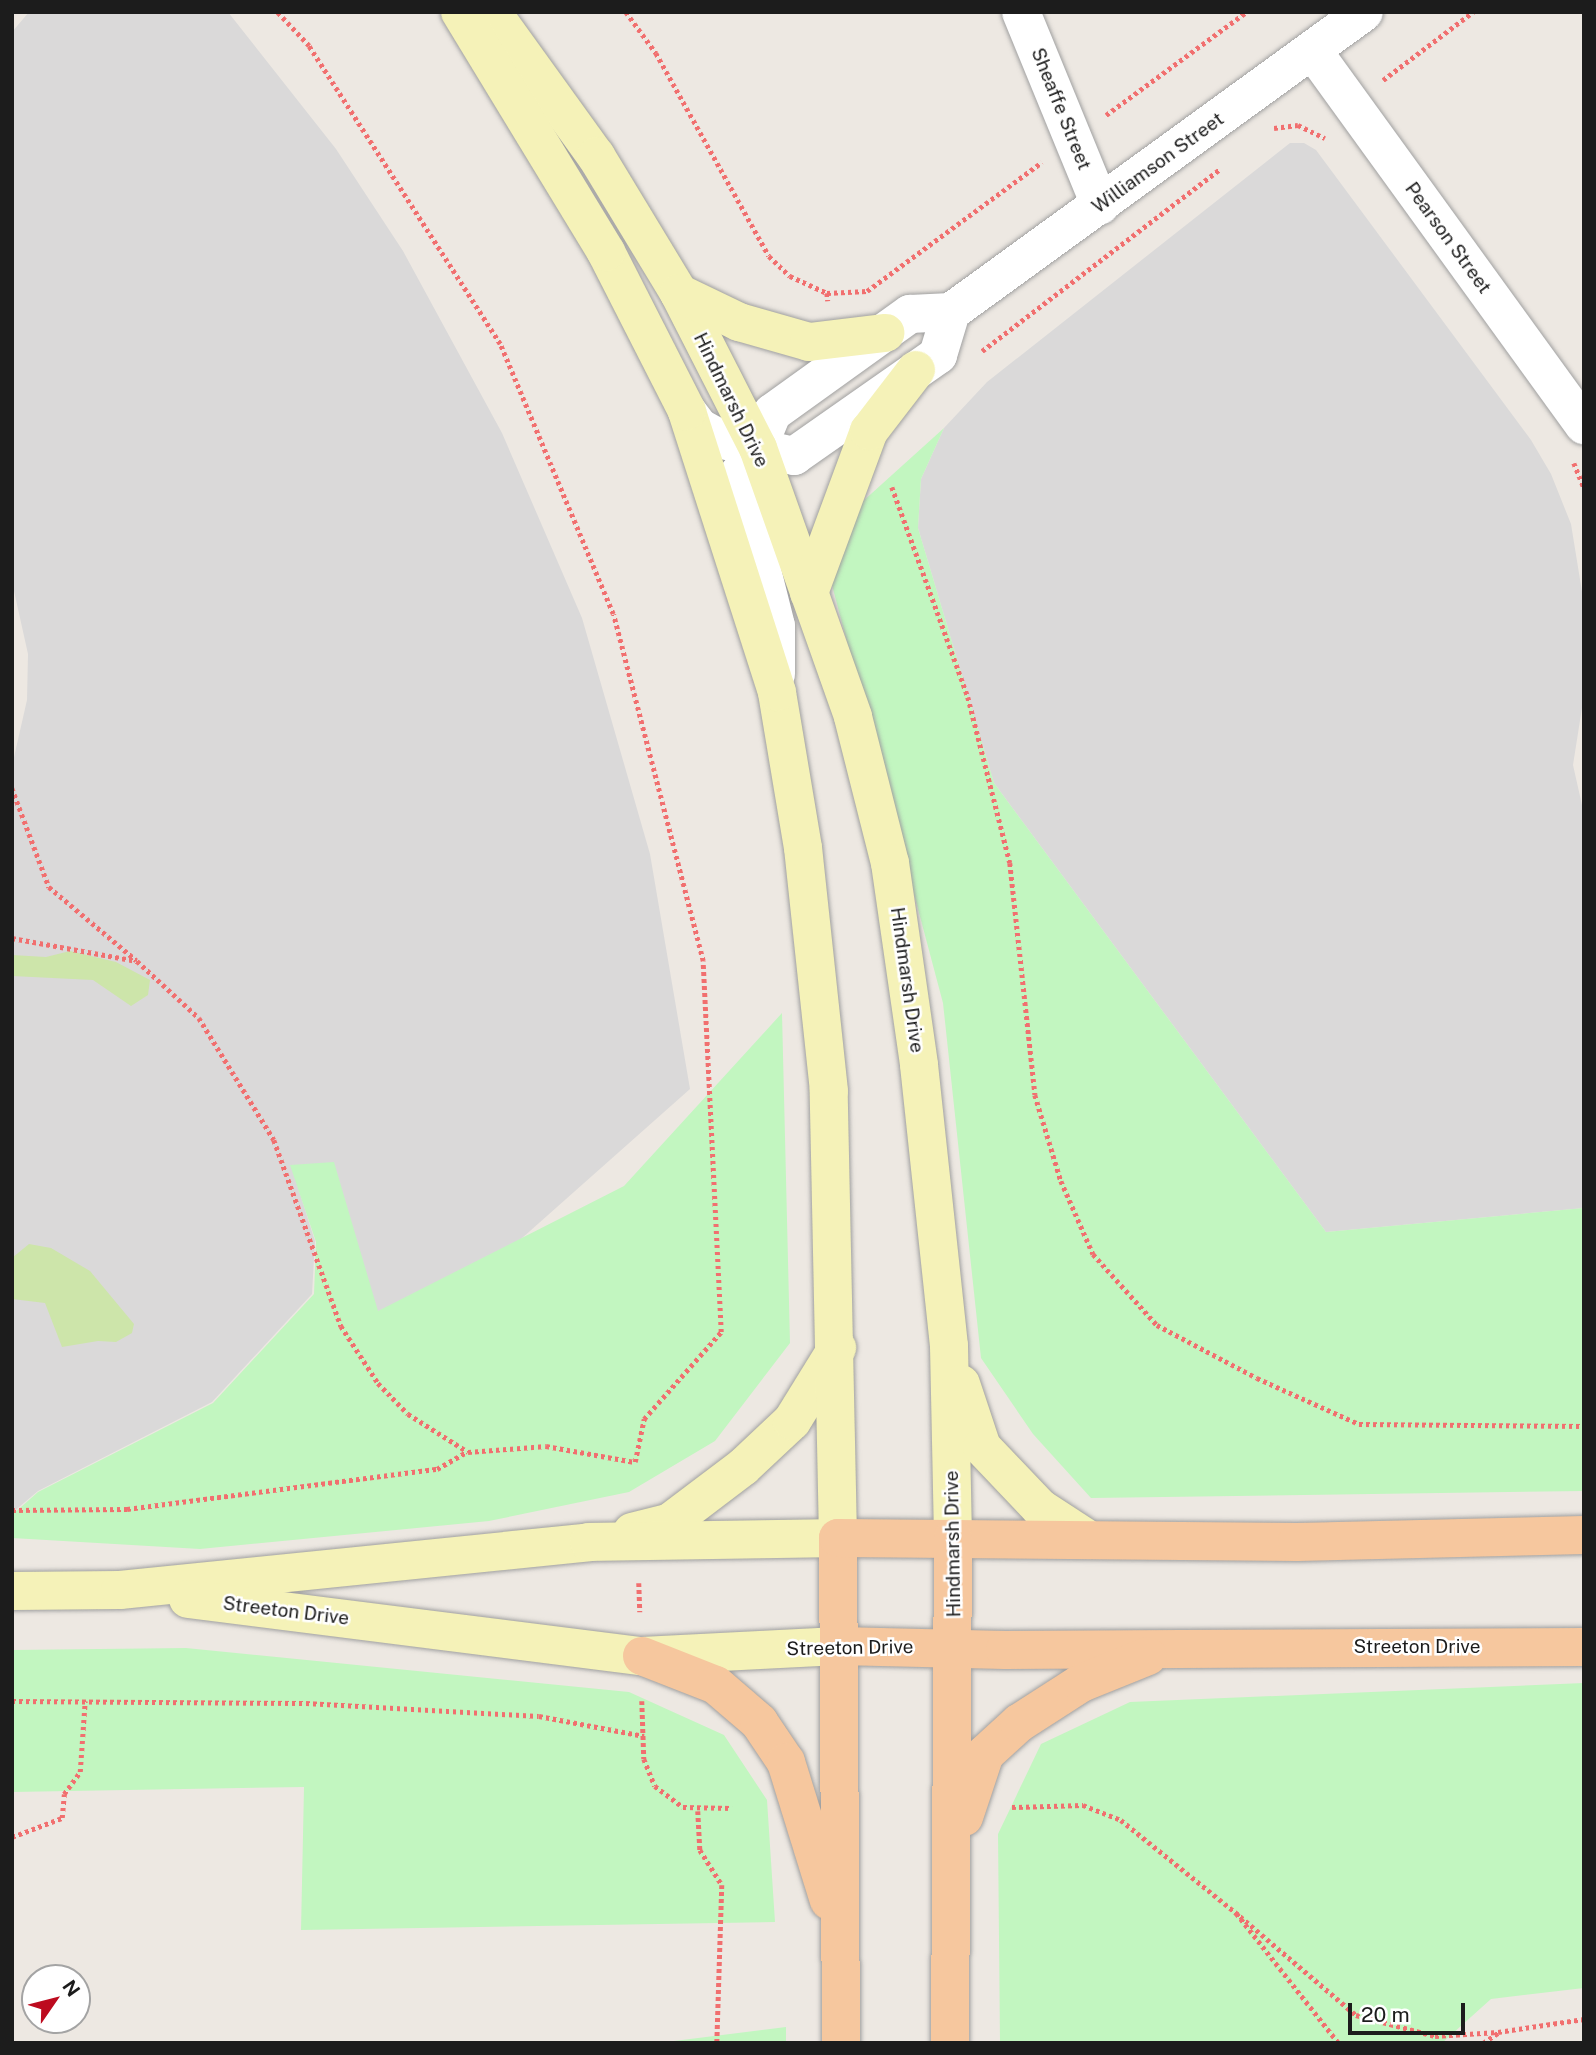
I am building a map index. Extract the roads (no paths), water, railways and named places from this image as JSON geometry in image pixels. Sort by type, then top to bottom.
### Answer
[{"type":"main road","points":[[460,12],[606,252],[687,411],[777,692],[803,848],[830,1091],[837,1348],[841,2043]]},
{"type":"main road","name":"Hindmarsh Drive","points":[[492,12],[596,156],[679,293],[758,448],[853,717],[890,863],[919,1065],[948,1346],[954,1648],[950,2043]]},
{"type":"main road","points":[[679,293],[763,329],[809,342],[885,333]]},
{"type":"main road","points":[[809,593],[869,431],[916,370]]},
{"type":"main road","points":[[948,1346],[982,1447],[1040,1508],[1086,1538]]},
{"type":"main road","points":[[589,1542],[669,1523],[743,1467],[792,1421],[837,1348]]},
{"type":"main road","name":"Streeton Drive","points":[[12,1591],[120,1590],[589,1542],[1086,1538],[1297,1542],[1584,1535]]},
{"type":"main road","name":"Streeton Drive","points":[[120,1590],[642,1656],[839,1646],[1584,1647]]},
{"type":"main road","points":[[954,1846],[985,1754],[1019,1723],[1081,1683],[1170,1648]]},
{"type":"main road","points":[[642,1656],[716,1685],[759,1722],[786,1762],[841,1940]]},
{"type":"street","name":"Sheaffe Street","points":[[1021,12],[1100,205]]},
{"type":"street","name":"Williamson Street","points":[[951,312],[1364,12]]},
{"type":"street","name":"Pearson Street","points":[[1313,51],[1352,104],[1578,443]]},
{"type":"street","points":[[687,411],[699,427],[722,440],[758,448],[794,457],[938,355],[951,312],[910,314],[772,413],[758,448],[738,475],[776,626],[777,692]]}]
